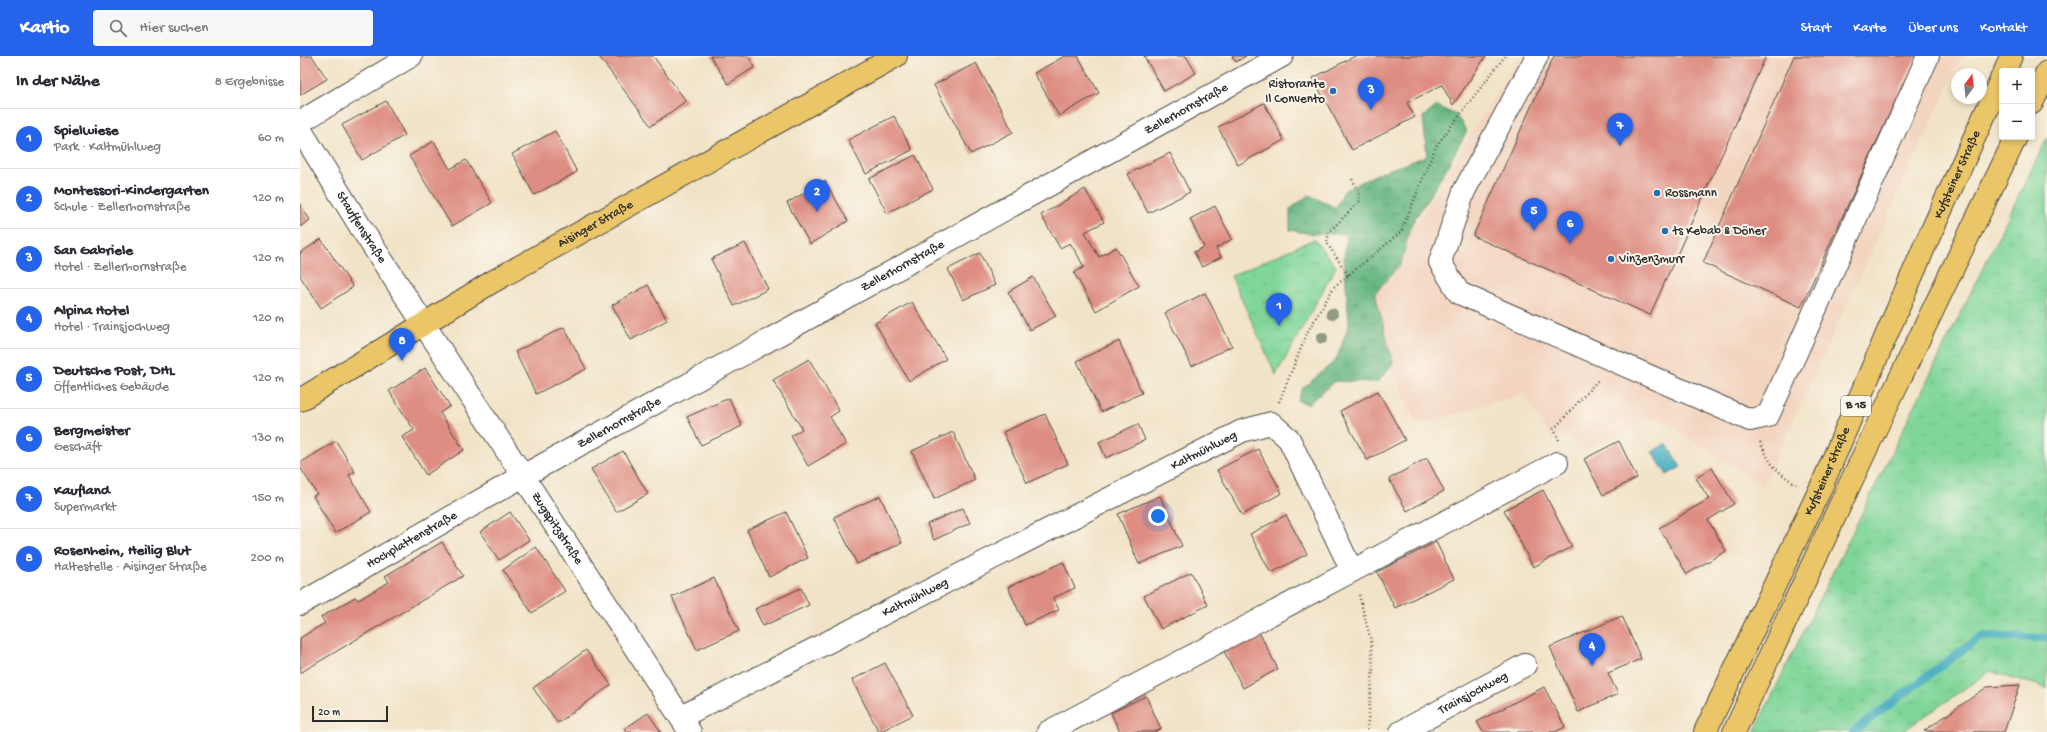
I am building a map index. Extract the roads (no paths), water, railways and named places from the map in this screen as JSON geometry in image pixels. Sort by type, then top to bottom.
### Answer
[{"type":"main road","name":"Aisinger Straße","points":[[300,400],[426,324],[492,282],[896,56]]},
{"type":"main road","points":[[2006,68],[2011,56]]},
{"type":"main road","points":[[2035,97],[2047,72]]},
{"type":"main road","name":"Kufsteiner Straße","points":[[1705,732],[1822,485],[1926,243],[1999,84]]},
{"type":"main road","name":"Kufsteiner Straße","points":[[1734,732],[1879,422],[2015,140]]},
{"type":"street","points":[[300,122],[411,56]]},
{"type":"street","name":"Zellerhornstraße","points":[[523,476],[1282,56]]},
{"type":"street","points":[[1537,56],[1464,191],[1440,262],[1459,293],[1614,362],[1750,420],[1768,416],[1928,56]]},
{"type":"street","name":"Stauffenstraße","points":[[300,129],[363,231],[426,324]]},
{"type":"street","name":"Zugspitzstraße","points":[[426,324],[685,725]]},
{"type":"street","name":"Kaltmühlweg","points":[[685,725],[1242,431],[1271,423],[1289,439],[1352,571]]},
{"type":"street","points":[[1048,732],[1352,571],[1558,453]]},
{"type":"street","name":"Hochplattenstraße","points":[[300,604],[523,476]]},
{"type":"street","name":"Trainsjochweg","points":[[1401,732],[1525,665]]},
{"type":"water","points":[[1666,443],[1681,467],[1667,475],[1652,452]]},
{"type":"waterway","points":[[1853,732],[1981,636],[2047,638]]},
{"type":"place","name":"Ristorante Il Convento","points":[[1333,91]]},
{"type":"place","name":"San Gabriele","points":[[1371,110]]},
{"type":"place","name":"Kaufland","points":[[1620,146]]},
{"type":"place","name":"Rossmann","points":[[1657,193]]},
{"type":"place","name":"Montessori-Kindergarten","points":[[817,212]]},
{"type":"place","name":"Deutsche Post, DHL","points":[[1534,231]]},
{"type":"place","name":"ts Kebab & Döner","points":[[1665,231]]},
{"type":"place","name":"Bergmeister","points":[[1570,244]]},
{"type":"place","name":"Vinzenzmurr","points":[[1611,259]]},
{"type":"place","name":"Spielwiese","points":[[1279,326]]},
{"type":"place","name":"Rosenheim, Heilig Blut","points":[[402,361]]},
{"type":"place","name":"Alpina Hotel","points":[[1592,666]]}]
